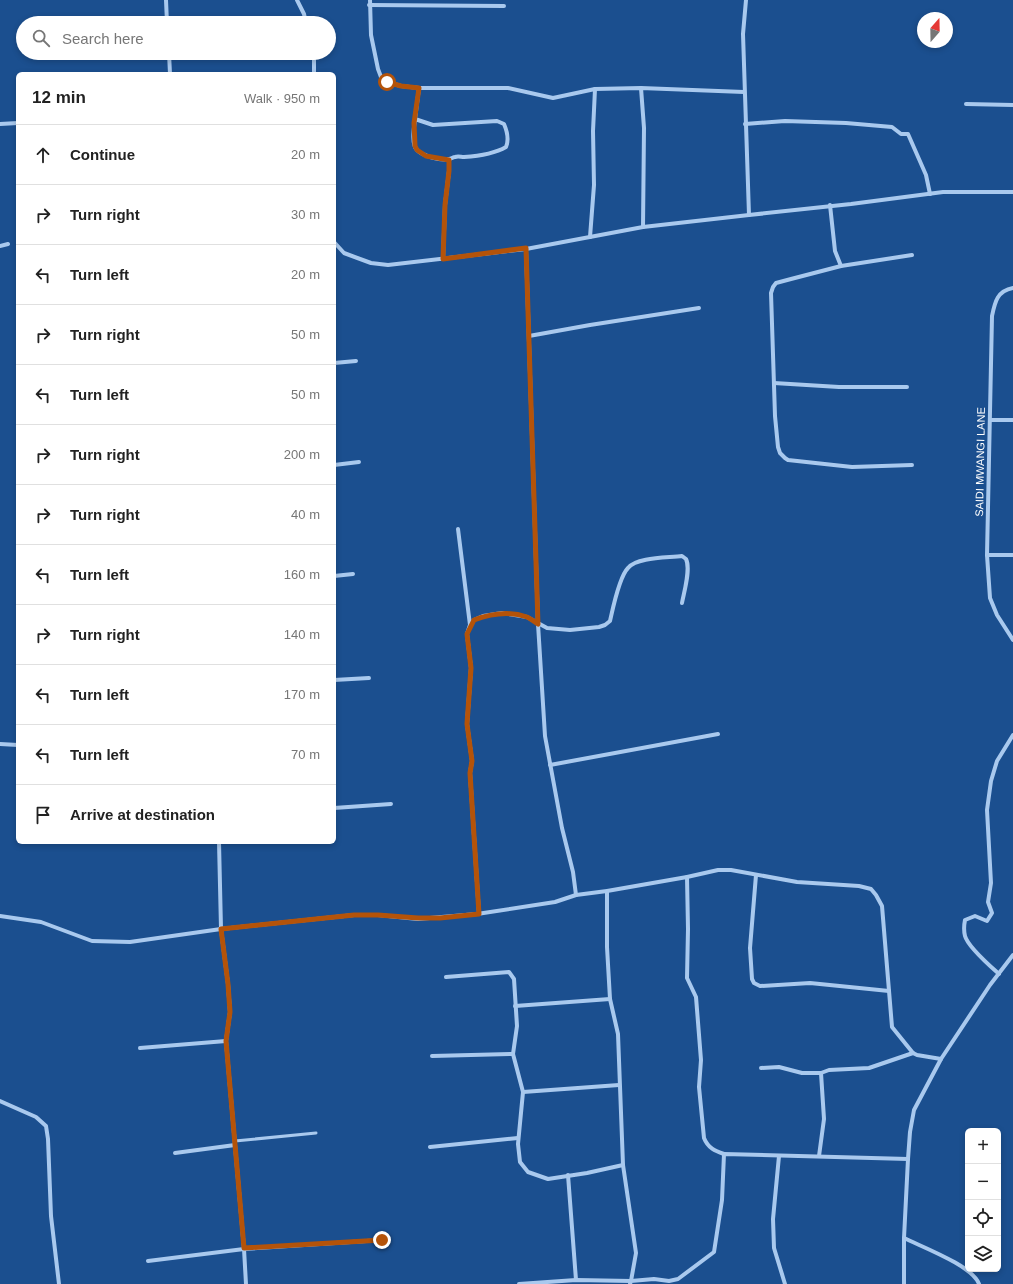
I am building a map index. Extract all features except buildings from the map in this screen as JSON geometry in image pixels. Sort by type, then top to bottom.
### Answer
[{"type":"street","points":[[166,0],[167,16]]},
{"type":"street","points":[[298,0],[304,16]]},
{"type":"street","points":[[746,0],[744,34],[744,92],[749,215]]},
{"type":"street","points":[[504,6],[370,2],[370,35],[381,77],[387,82],[401,86],[419,88],[508,88],[552,98],[595,89],[641,88],[744,92]]},
{"type":"street","points":[[169,60],[170,72]]},
{"type":"street","points":[[314,60],[314,72]]},
{"type":"street","points":[[415,119],[433,125],[497,121],[504,124],[508,142],[506,147],[501,150],[481,156],[455,157],[449,160],[430,157],[417,150],[414,140],[415,119],[419,88]]},
{"type":"street","points":[[641,88],[644,128],[643,227]]},
{"type":"street","points":[[590,237],[594,185],[595,89]]},
{"type":"street","points":[[966,104],[1013,105]]},
{"type":"street","points":[[745,124],[785,121],[846,123],[892,127],[901,134],[908,134],[926,175],[930,194]]},
{"type":"street","points":[[0,124],[16,124]]},
{"type":"street","points":[[443,259],[445,205],[449,160]]},
{"type":"street","points":[[336,244],[344,253],[370,263],[388,265],[526,248],[643,227],[830,205],[851,204],[943,192],[1013,192]]},
{"type":"street","points":[[830,205],[835,251],[841,266]]},
{"type":"street","points":[[0,246],[8,244]]},
{"type":"street","points":[[526,248],[538,624],[545,736],[562,828],[573,872],[576,895]]},
{"type":"street","points":[[912,255],[841,266],[776,283],[772,287],[771,292],[774,384],[778,447],[780,453],[785,458],[852,467],[912,465]]},
{"type":"street","name":"SAIDI MWANGI LANE","points":[[1013,288],[1005,289],[996,300],[992,316],[987,555],[990,598],[997,615],[1013,640]]},
{"type":"street","points":[[529,336],[699,308]]},
{"type":"street","points":[[336,363],[356,361]]},
{"type":"street","points":[[774,384],[839,388],[907,387]]},
{"type":"street","points":[[990,420],[1013,420]]},
{"type":"street","points":[[336,465],[359,462]]},
{"type":"street","points":[[458,529],[470,626]]},
{"type":"street","points":[[987,555],[1013,555]]},
{"type":"street","points":[[479,914],[470,773],[472,761],[467,724],[471,668],[467,634],[470,626],[474,620],[478,618],[502,613],[527,617],[547,628],[570,630],[599,627],[610,621],[623,576],[628,568],[635,563],[644,560],[682,556],[686,559],[688,564],[682,603]]},
{"type":"street","points":[[336,576],[353,574]]},
{"type":"street","points":[[336,680],[369,678]]},
{"type":"street","points":[[550,765],[718,734]]},
{"type":"street","points":[[999,974],[978,955],[965,937],[964,923],[965,920],[975,916],[987,920],[992,912],[988,902],[991,883],[987,810],[991,781],[997,761],[1013,735]]},
{"type":"street","points":[[0,744],[16,745]]},
{"type":"street","points":[[336,808],[391,804]]},
{"type":"street","points":[[219,844],[221,929],[230,1012],[226,1041],[246,1284]]},
{"type":"street","points":[[0,916],[41,922],[92,941],[130,942],[221,929],[354,915],[440,918],[479,914],[555,902],[576,895],[687,877],[718,870],[731,870],[756,875],[759,874],[797,882],[858,886],[870,890],[876,895],[882,906],[892,1027],[913,1053],[941,1059]]},
{"type":"street","points":[[756,875],[750,948],[752,979],[754,983],[760,986],[810,983],[889,991]]},
{"type":"street","points":[[687,877],[687,978],[696,997],[701,1060],[699,1087],[704,1138],[706,1144],[714,1150],[724,1154],[908,1159]]},
{"type":"street","points":[[607,891],[607,947],[610,999],[618,1034],[623,1165],[636,1253],[631,1282]]},
{"type":"street","points":[[904,1284],[904,1238],[908,1159],[910,1132],[914,1110],[941,1059],[1013,955]]},
{"type":"street","points":[[446,976],[508,972],[514,979],[517,1026],[513,1054],[523,1092],[518,1138],[520,1162],[528,1172],[548,1178],[588,1173],[623,1165]]},
{"type":"street","points":[[515,1006],[610,999]]},
{"type":"street","points":[[140,1048],[226,1041]]},
{"type":"street","points":[[761,1068],[780,1067],[802,1072],[821,1073],[829,1070],[869,1068],[913,1053]]},
{"type":"street","points":[[432,1056],[513,1054]]},
{"type":"street","points":[[819,1156],[824,1119],[821,1073]]},
{"type":"street","points":[[523,1092],[619,1085]]},
{"type":"street","points":[[0,1101],[36,1117],[46,1126],[48,1140],[51,1216],[59,1284]]},
{"type":"street","points":[[430,1147],[518,1138]]},
{"type":"street","points":[[175,1153],[235,1143]]},
{"type":"street","points":[[519,1284],[576,1280],[631,1282],[654,1279],[669,1281],[678,1279],[714,1252],[722,1200],[724,1154]]},
{"type":"street","points":[[779,1156],[773,1219],[774,1248],[785,1284]]},
{"type":"street","points":[[568,1175],[576,1280]]},
{"type":"street","points":[[904,1238],[961,1265],[978,1280],[979,1284]]},
{"type":"street","points":[[148,1261],[244,1248],[382,1240]]},
{"type":"lane","points":[[235,1143],[316,1133]]},
{"type":"route","points":[[382,1240],[244,1248],[226,1041],[230,1012],[221,929],[354,915],[440,918],[479,914],[470,773],[472,761],[467,724],[471,668],[467,634],[474,620],[483,616],[502,613],[527,617],[538,624],[526,248],[443,259],[445,205],[449,160],[426,156],[417,150],[415,146],[414,123],[419,88],[401,86],[387,82]]}]
